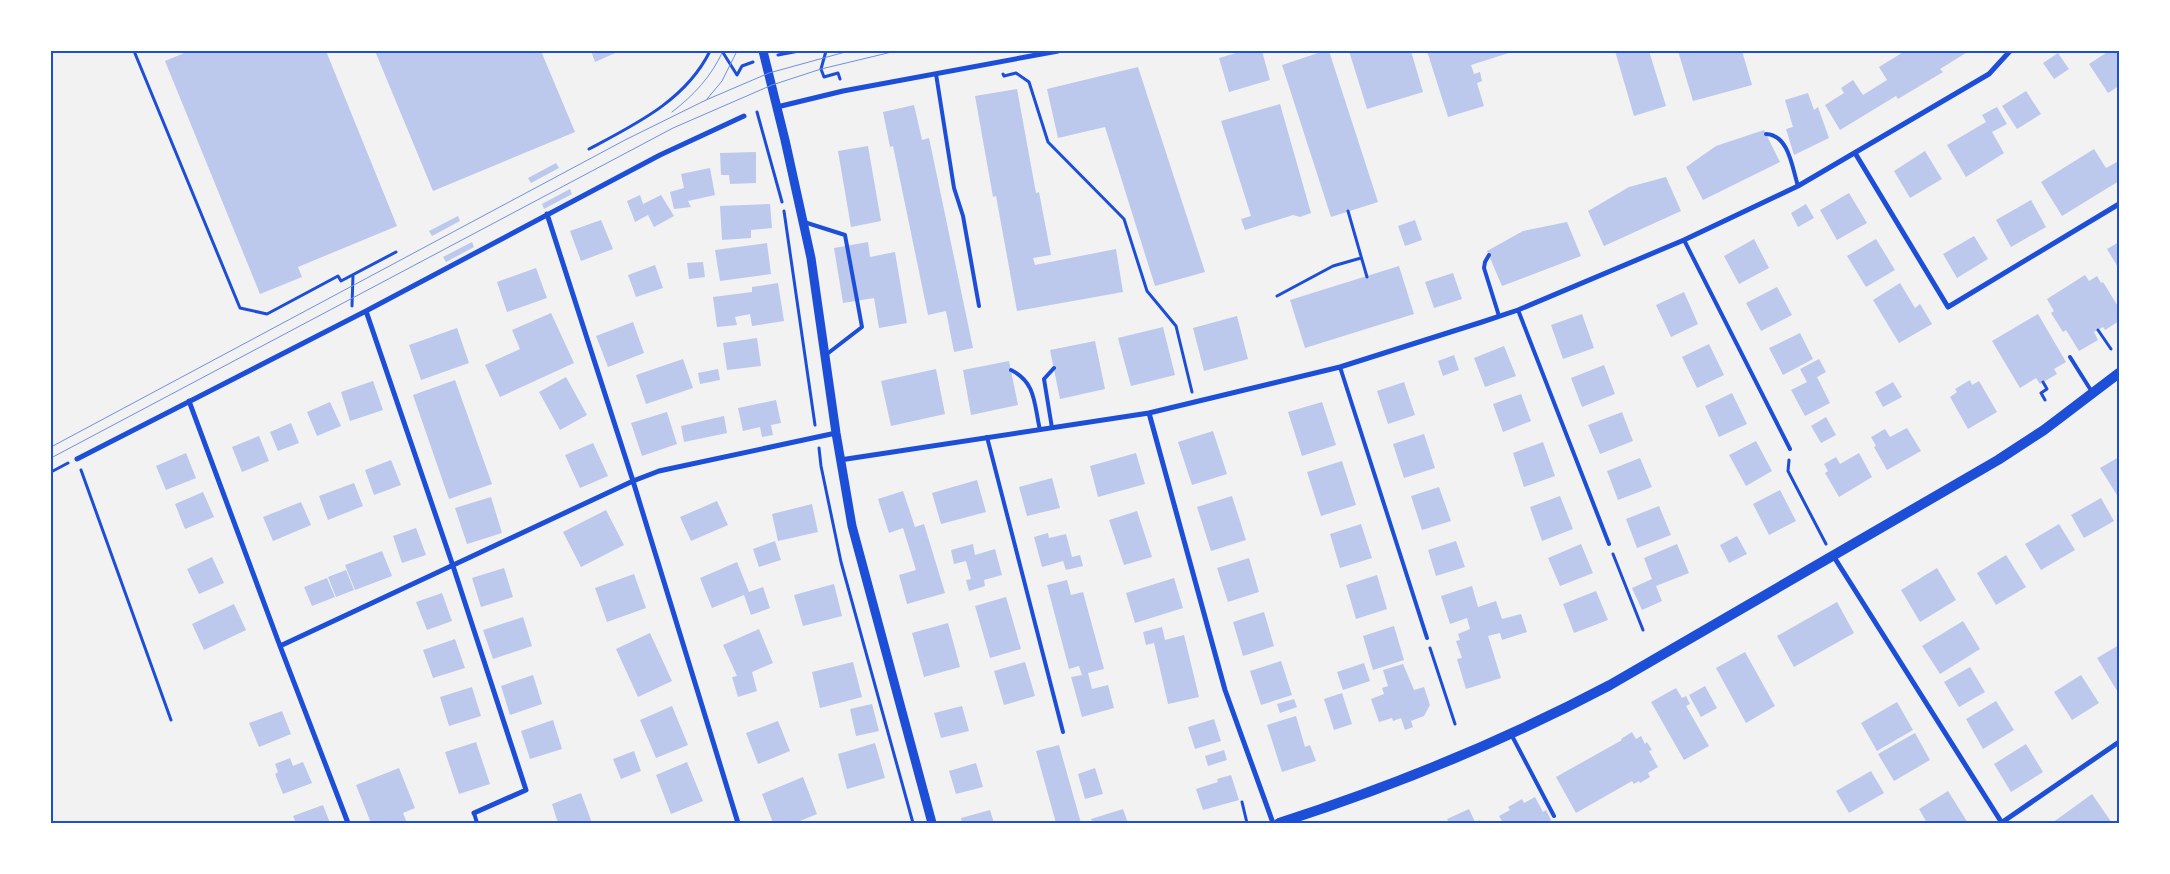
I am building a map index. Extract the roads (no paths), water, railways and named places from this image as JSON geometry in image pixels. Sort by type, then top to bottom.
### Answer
[{"type":"main road","points":[[1284,822],[1424,772],[1511,734],[1610,685],[1834,557],[1998,460],[2119,374]]},
{"type":"street","points":[[763,51],[804,222],[840,460],[852,526],[932,823]]},
{"type":"street","points":[[777,107],[843,91],[1058,51]]},
{"type":"street","points":[[840,460],[1149,413],[1340,367],[1518,310],[1684,240],[1798,186],[1989,74],[2010,51]]},
{"type":"street","points":[[77,459],[366,311],[660,155],[744,116]]},
{"type":"street","points":[[1855,153],[1948,307],[2119,204]]},
{"type":"street","points":[[547,214],[634,481],[738,823]]},
{"type":"street","points":[[366,311],[453,566],[526,790],[474,813]]},
{"type":"street","points":[[189,401],[348,823]]},
{"type":"street","points":[[1149,413],[1225,690],[1273,823]]},
{"type":"street","points":[[280,646],[659,471],[836,433]]},
{"type":"street","points":[[1834,557],[2001,823],[2119,742]]},
{"type":"lane","points":[[936,74],[954,188],[963,216],[979,306]]},
{"type":"lane","points":[[1766,134],[1775,134],[1782,140],[1798,186]]},
{"type":"lane","points":[[804,222],[845,234],[862,327],[825,355]]},
{"type":"lane","points":[[1684,240],[1790,449]]},
{"type":"lane","points":[[1489,255],[1484,268],[1499,316]]},
{"type":"lane","points":[[1518,310],[1609,544]]},
{"type":"lane","points":[[2070,358],[2093,394]]},
{"type":"lane","points":[[1340,367],[1427,638]]},
{"type":"lane","points":[[1052,428],[1044,379],[1054,368]]},
{"type":"lane","points":[[1010,370],[1022,376],[1030,387],[1040,430]]},
{"type":"lane","points":[[987,437],[1063,732]]},
{"type":"lane","points":[[1511,734],[1554,816]]},
{"type":"lane","points":[[474,813],[477,823]]},
{"type":"tram line","points":[[672,112],[701,85],[723,51]]},
{"type":"tram line","points":[[707,99],[722,81],[737,51]]},
{"type":"tram line","points":[[51,447],[625,140],[706,100],[769,73],[849,51]]},
{"type":"tram line","points":[[51,458],[673,128],[772,85],[821,69],[896,51]]}]
